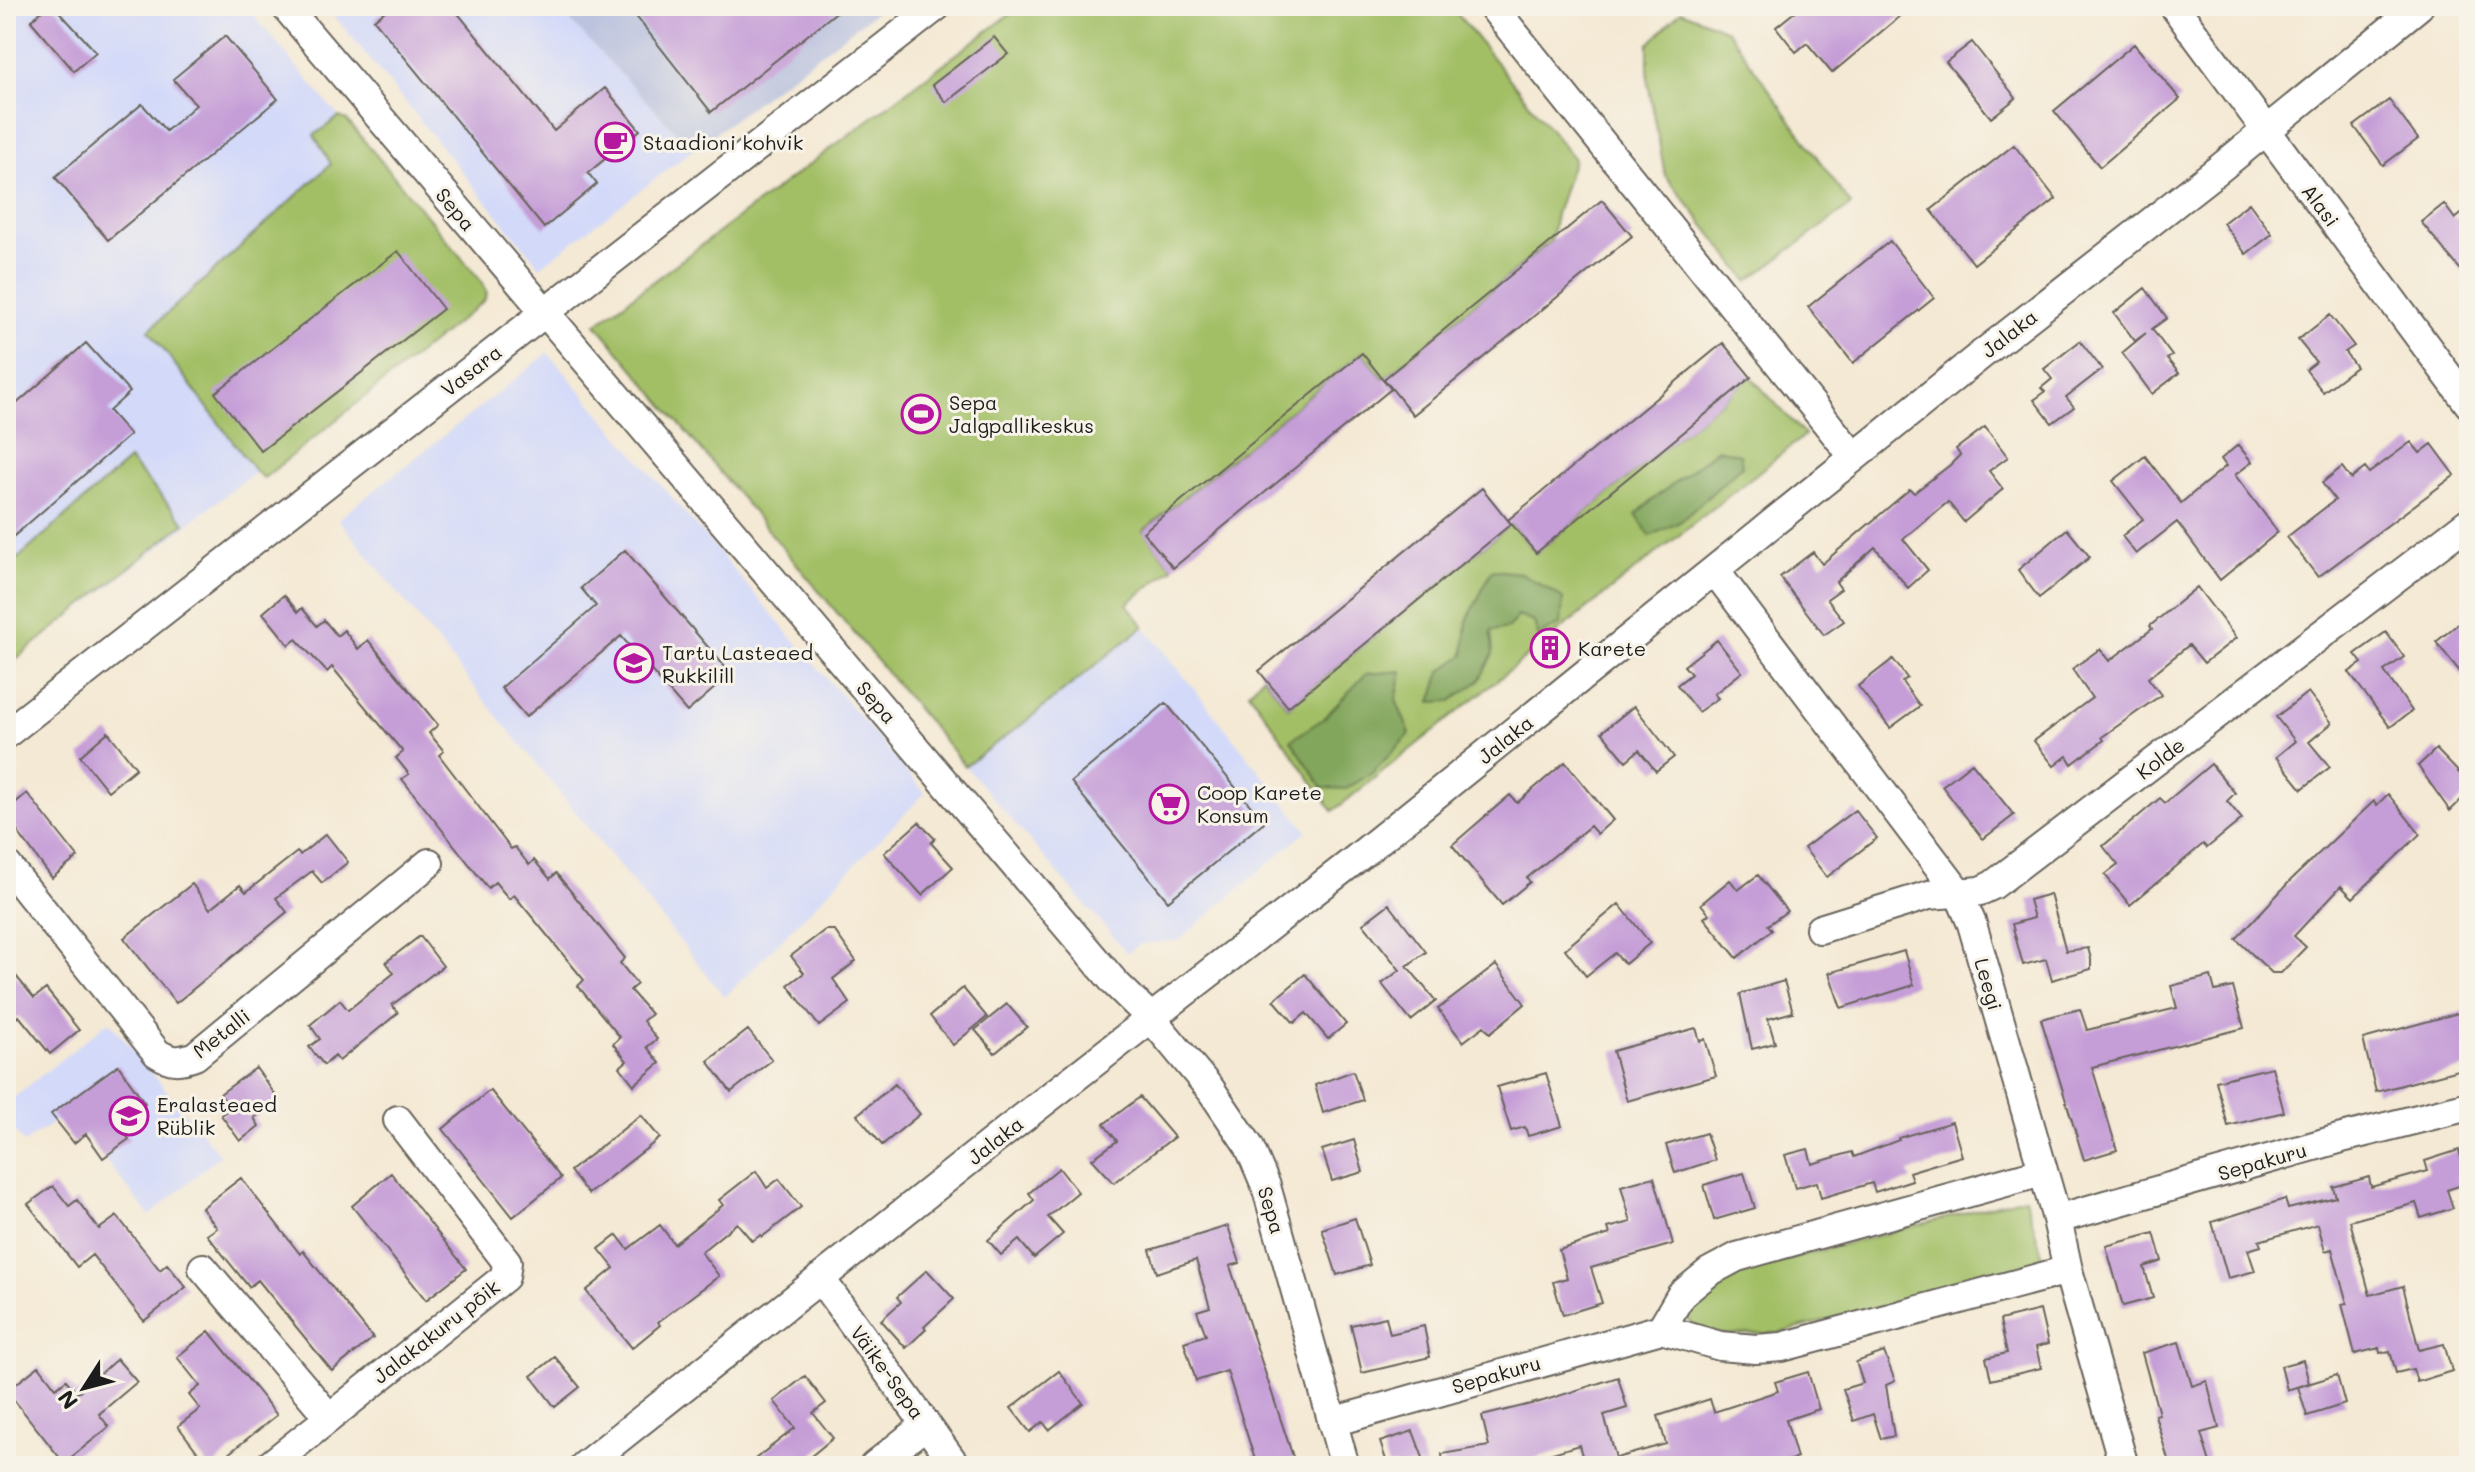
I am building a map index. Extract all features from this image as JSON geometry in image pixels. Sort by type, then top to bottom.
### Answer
[{"type":"street","name":"Sepa","points":[[285,6],[1122,991],[1152,1019],[1211,1090],[1249,1146],[1266,1186],[1345,1466]]},
{"type":"street","name":"Vasara","points":[[6,734],[937,6]]},
{"type":"street","points":[[1492,6],[1854,457]]},
{"type":"street","name":"Alasi","points":[[2174,6],[2469,404]]},
{"type":"street","name":"Jalaka","points":[[584,1466],[1152,1019],[2419,6]]},
{"type":"street","name":"Kolde","points":[[1820,929],[1929,895],[1980,891],[1993,885],[2469,522]]},
{"type":"street","name":"Leegi","points":[[1715,571],[1958,892],[1972,924],[2124,1466]]},
{"type":"street","name":"Metalli","points":[[6,864],[157,1053],[170,1061],[195,1056],[429,863]]},
{"type":"street","name":"Sepakuru","points":[[2057,1219],[2342,1138],[2469,1106]]},
{"type":"street","name":"Jalakakuru põik","points":[[269,1466],[505,1277],[507,1262],[398,1120]]},
{"type":"street","points":[[2042,1172],[1737,1257],[1709,1272],[1681,1295],[1661,1329],[1720,1346],[1756,1349],[1782,1347],[2068,1270]]},
{"type":"street","points":[[203,1268],[328,1416]]},
{"type":"street","name":"Väike-Sepa","points":[[820,1278],[956,1466]]},
{"type":"street","name":"Sepakuru","points":[[1332,1422],[1661,1329]]},
{"type":"street","points":[[874,1466],[925,1425]]},
{"type":"shaded area","points":[[6,6],[246,6],[339,117],[347,120],[481,281],[487,293],[484,301],[264,478],[256,472],[6,667]]},
{"type":"shaded area","points":[[326,6],[556,6],[693,150],[540,267]]},
{"type":"shaded area","points":[[556,6],[884,6],[693,150]]},
{"type":"shaded area","name":"Tartu Lasteaed Rukkilill","points":[[548,353],[925,793],[725,997],[338,519]]},
{"type":"shaded area","points":[[1144,626],[1307,831],[1178,941],[1140,944],[1127,953],[965,766]]},
{"type":"shaded area","name":"Eralasteaed Rüblik","points":[[109,1021],[220,1155],[150,1216],[67,1113],[24,1143],[6,1120],[6,1104]]},
{"type":"green space","name":"Sepa Jalgpallikeskus","points":[[1021,6],[1451,6],[1574,159],[1556,214],[1551,241],[1384,379],[1362,353],[1143,531],[1173,568],[1127,604],[1144,626],[965,766],[596,324]]},
{"type":"green space","points":[[1681,11],[1727,30],[1851,205],[1748,281],[1665,175],[1648,83],[1648,45]]},
{"type":"green space","points":[[339,117],[347,120],[481,281],[487,293],[484,301],[264,478],[256,472],[149,330],[331,164],[314,135]]},
{"type":"green space","points":[[1751,377],[1805,435],[1333,811],[1249,692],[1263,676],[1288,707],[1511,524],[1536,553]]},
{"type":"green space","points":[[1717,449],[1740,454],[1742,466],[1680,522],[1650,536],[1636,515]]},
{"type":"green space","points":[[129,460],[185,523],[6,667],[6,569]]},
{"type":"green space","points":[[1492,570],[1521,573],[1563,598],[1561,624],[1538,636],[1534,622],[1518,616],[1508,628],[1491,631],[1493,654],[1479,681],[1451,701],[1431,702],[1441,671],[1464,655],[1467,621]]},
{"type":"green space","points":[[1402,671],[1396,700],[1410,734],[1372,773],[1346,789],[1323,788],[1291,740],[1323,719],[1366,674]]},
{"type":"green space","points":[[2025,1197],[2045,1264],[1780,1333],[1727,1335],[1699,1330],[1686,1318],[1694,1295],[1750,1269]]},
{"type":"building","points":[[47,6],[54,6],[96,52],[74,71],[31,21]]},
{"type":"building","points":[[391,6],[452,6],[554,131],[605,88],[640,130],[588,173],[597,184],[544,228],[374,20]]},
{"type":"building","points":[[628,6],[844,6],[711,112]]},
{"type":"building","points":[[1802,6],[1912,6],[1832,73],[1807,43],[1796,52],[1776,27]]},
{"type":"building","points":[[225,36],[278,99],[108,240],[55,177],[142,104],[166,131],[196,105],[173,79]]},
{"type":"building","points":[[994,37],[1008,54],[946,102],[932,85]]},
{"type":"building","points":[[1972,42],[2016,98],[1991,118],[1946,62]]},
{"type":"building","points":[[2134,44],[2180,99],[2100,167],[2054,111]]},
{"type":"building","points":[[2389,100],[2418,139],[2383,165],[2354,126]]},
{"type":"building","points":[[2014,145],[2056,199],[1974,264],[1931,210]]},
{"type":"building","points":[[1602,200],[1632,236],[1413,415],[1384,379]]},
{"type":"building","points":[[2249,203],[2272,234],[2246,254],[2223,223]]},
{"type":"building","points":[[2444,204],[2455,219],[2469,208],[2469,280],[2421,222]]},
{"type":"building","points":[[1890,241],[1934,298],[1853,363],[1808,307]]},
{"type":"building","points":[[398,251],[443,309],[261,451],[215,393]]},
{"type":"building","points":[[2145,288],[2167,318],[2152,329],[2172,356],[2167,359],[2179,373],[2152,394],[2122,353],[2146,333],[2135,341],[2114,313]]},
{"type":"building","points":[[2330,315],[2354,346],[2345,352],[2356,367],[2323,392],[2306,370],[2316,362],[2298,340]]},
{"type":"building","points":[[2080,341],[2102,369],[2066,397],[2074,407],[2052,423],[2034,400],[2045,392],[2041,388],[2052,379],[2044,369]]},
{"type":"building","points":[[86,343],[130,392],[109,411],[130,435],[6,543],[6,413]]},
{"type":"building","points":[[1723,343],[1751,377],[1536,553],[1508,520]]},
{"type":"building","points":[[1362,353],[1391,389],[1173,568],[1143,532]]},
{"type":"building","points":[[1985,427],[2008,457],[1989,471],[2003,489],[1964,522],[1948,502],[1903,539],[1928,570],[1908,588],[1875,547],[1836,582],[1841,589],[1827,599],[1844,621],[1824,635],[1780,577],[1813,552],[1822,564],[1910,489],[1914,493],[1950,465],[1960,455],[1956,449]]},
{"type":"building","points":[[2411,442],[2420,453],[2432,444],[2455,475],[2318,577],[2287,537],[2335,500],[2322,483],[2342,467],[2351,479],[2365,468],[2369,473]]},
{"type":"building","points":[[2238,445],[2252,462],[2235,475],[2278,532],[2220,580],[2177,522],[2136,554],[2122,536],[2143,519],[2113,481],[2145,456],[2181,503],[2226,466],[2221,459]]},
{"type":"building","points":[[1482,488],[1511,524],[1288,707],[1259,671]]},
{"type":"building","points":[[2067,529],[2090,557],[2039,598],[2018,570]]},
{"type":"building","name":"Tartu Lasteaed Rukkilill","points":[[625,550],[731,674],[687,712],[621,636],[526,717],[501,688],[596,606],[581,588]]},
{"type":"building","points":[[2197,587],[2236,638],[2204,663],[2189,645],[2148,678],[2161,695],[2102,737],[2104,740],[2072,764],[2067,756],[2054,766],[2034,741],[2092,698],[2072,669],[2100,649],[2109,661],[2152,629],[2150,626]]},
{"type":"building","points":[[284,595],[298,612],[302,608],[317,626],[324,620],[337,636],[344,630],[358,649],[368,640],[438,725],[429,733],[444,751],[439,755],[511,849],[515,847],[529,865],[534,860],[550,879],[556,873],[625,958],[620,963],[637,984],[630,990],[651,1014],[643,1021],[657,1039],[647,1047],[660,1063],[634,1085],[620,1067],[627,1061],[613,1044],[620,1037],[578,986],[584,980],[514,895],[509,899],[495,882],[488,888],[402,779],[409,774],[396,758],[403,752],[332,667],[327,672],[296,639],[289,645],[263,613]]},
{"type":"building","points":[[2469,615],[2469,683],[2436,642]]},
{"type":"building","points":[[2386,632],[2404,657],[2384,671],[2412,711],[2390,727],[2349,672],[2362,663],[2355,654]]},
{"type":"building","points":[[1717,640],[1742,672],[1714,694],[1718,698],[1698,712],[1677,685],[1691,674],[1684,666]]},
{"type":"building","points":[[1893,659],[1907,678],[1902,682],[1920,706],[1890,728],[1858,686]]},
{"type":"building","points":[[2308,692],[2332,723],[2309,742],[2330,767],[2302,789],[2276,757],[2295,741],[2276,717]]},
{"type":"building","name":"Coop Karete Konsum","points":[[1166,703],[1264,822],[1168,901],[1071,782]]},
{"type":"building","points":[[1634,706],[1674,757],[1656,771],[1639,750],[1626,761],[1602,732]]},
{"type":"building","points":[[108,732],[136,768],[108,791],[80,756]]},
{"type":"building","points":[[2436,749],[2469,783],[2469,792],[2450,811],[2418,766]]},
{"type":"building","points":[[1565,762],[1613,820],[1597,834],[1590,826],[1527,878],[1530,882],[1502,905],[1452,845],[1510,795],[1517,803]]},
{"type":"building","points":[[1972,763],[2014,815],[1983,839],[1942,786]]},
{"type":"building","points":[[2211,764],[2235,793],[2227,801],[2242,819],[2207,848],[2203,844],[2130,905],[2105,875],[2118,865],[2103,846],[2160,798],[2165,803]]},
{"type":"building","points":[[27,793],[78,857],[52,878],[6,816],[6,811]]},
{"type":"building","points":[[2388,794],[2420,834],[2353,898],[2341,886],[2294,936],[2306,947],[2281,973],[2272,973],[2236,939],[2291,880],[2374,801],[2377,805]]},
{"type":"building","points":[[1855,810],[1877,838],[1827,877],[1804,848]]},
{"type":"building","points":[[919,822],[935,839],[931,843],[953,867],[922,895],[884,853]]},
{"type":"building","points":[[326,834],[348,862],[322,883],[312,871],[276,898],[287,912],[176,1003],[124,938],[192,884],[210,909],[240,885],[246,892],[297,852],[300,855]]},
{"type":"building","points":[[1758,875],[1787,911],[1768,925],[1772,930],[1737,958],[1704,918],[1709,914],[1701,904],[1730,880],[1738,890]]},
{"type":"building","points":[[2050,894],[2066,951],[2088,948],[2091,959],[2091,969],[2052,980],[2046,959],[2023,965],[2012,924],[2034,918],[2029,900]]},
{"type":"building","points":[[1389,904],[1426,952],[1407,966],[1436,1001],[1411,1021],[1382,984],[1400,970],[1363,924]]},
{"type":"building","points":[[1619,904],[1650,943],[1625,964],[1615,953],[1586,976],[1565,949]]},
{"type":"building","points":[[825,930],[834,930],[856,961],[833,979],[850,1003],[819,1026],[788,985],[804,973],[791,956]]},
{"type":"building","points":[[420,936],[443,966],[392,1005],[398,1013],[339,1061],[335,1056],[324,1065],[309,1047],[320,1039],[310,1025],[340,1000],[348,1010],[394,973],[386,962]]},
{"type":"building","points":[[1904,951],[1914,985],[1841,1008],[1829,973]]},
{"type":"building","points":[[6,964],[34,998],[46,989],[79,1030],[50,1054],[19,1016],[6,1026]]},
{"type":"building","points":[[1496,965],[1525,1004],[1490,1033],[1484,1026],[1463,1042],[1438,1009]]},
{"type":"building","points":[[1305,974],[1346,1024],[1328,1039],[1306,1013],[1294,1023],[1274,1000]]},
{"type":"building","points":[[2211,976],[2215,991],[2233,987],[2244,1028],[2092,1067],[2117,1150],[2084,1160],[2041,1019],[2080,1009],[2087,1030],[2177,1008],[2171,986]]},
{"type":"building","points":[[1784,981],[1793,1012],[1768,1019],[1775,1043],[1752,1049],[1740,994]]},
{"type":"building","points":[[963,988],[987,1017],[953,1045],[930,1016]]},
{"type":"building","points":[[1007,1004],[1027,1027],[995,1053],[975,1030]]},
{"type":"building","points":[[2469,1010],[2469,1067],[2376,1092],[2363,1039]]},
{"type":"building","points":[[1696,1028],[1700,1041],[1705,1039],[1716,1076],[1627,1101],[1613,1051]]},
{"type":"building","points":[[748,1030],[772,1060],[731,1092],[708,1061]]},
{"type":"building","points":[[118,1065],[145,1103],[117,1123],[129,1139],[103,1158],[86,1134],[74,1143],[51,1114]]},
{"type":"building","points":[[2272,1067],[2284,1112],[2228,1126],[2216,1081]]},
{"type":"building","points":[[256,1068],[279,1100],[254,1118],[259,1126],[240,1141],[221,1115],[230,1108],[220,1094]]},
{"type":"building","points":[[1353,1071],[1363,1100],[1323,1113],[1315,1085]]},
{"type":"building","points":[[1546,1073],[1562,1126],[1528,1136],[1525,1127],[1511,1131],[1497,1087]]},
{"type":"building","points":[[895,1084],[920,1114],[882,1145],[857,1115]]},
{"type":"building","points":[[490,1090],[561,1178],[513,1217],[443,1129]]},
{"type":"building","points":[[1140,1097],[1174,1137],[1114,1183],[1092,1159],[1117,1141],[1104,1124]]},
{"type":"building","points":[[641,1115],[660,1138],[588,1194],[570,1171]]},
{"type":"building","points":[[1952,1122],[1962,1156],[1909,1172],[1912,1180],[1875,1192],[1872,1183],[1821,1198],[1817,1182],[1795,1188],[1785,1155],[1808,1149],[1812,1164],[1852,1152],[1854,1157],[1898,1138]]},
{"type":"building","points":[[1706,1133],[1715,1160],[1675,1173],[1666,1145]]},
{"type":"building","points":[[1354,1140],[1363,1172],[1332,1181],[1322,1150]]},
{"type":"building","points":[[2459,1150],[2468,1183],[2447,1190],[2453,1208],[2421,1218],[2416,1203],[2350,1221],[2370,1295],[2403,1286],[2419,1350],[2444,1344],[2452,1371],[2417,1382],[2413,1369],[2396,1373],[2390,1351],[2380,1353],[2379,1348],[2355,1354],[2342,1304],[2347,1303],[2332,1249],[2325,1251],[2318,1224],[2259,1241],[2261,1246],[2248,1250],[2255,1271],[2228,1278],[2212,1222],[2285,1199],[2288,1209],[2336,1197],[2333,1187],[2369,1177],[2371,1187],[2428,1171],[2425,1161]]},
{"type":"building","points":[[1059,1168],[1078,1192],[1048,1217],[1063,1234],[1034,1258],[1019,1240],[1001,1255],[988,1240],[1034,1200],[1029,1193]]},
{"type":"building","points":[[756,1171],[767,1188],[779,1179],[801,1207],[762,1237],[752,1241],[737,1223],[701,1252],[719,1276],[658,1322],[660,1325],[632,1348],[586,1291],[614,1268],[599,1249],[617,1235],[628,1249],[660,1225],[674,1244],[723,1205],[719,1200]]},
{"type":"building","points":[[391,1173],[466,1269],[426,1300],[352,1206]]},
{"type":"building","points":[[1744,1173],[1755,1208],[1714,1220],[1704,1185]]},
{"type":"building","points":[[1654,1177],[1673,1244],[1591,1268],[1602,1303],[1563,1315],[1553,1282],[1567,1278],[1559,1250],[1610,1234],[1608,1228],[1631,1222],[1621,1186]]},
{"type":"building","points":[[241,1178],[300,1254],[303,1251],[373,1338],[332,1371],[258,1280],[249,1287],[207,1235],[217,1228],[202,1208]]},
{"type":"building","points":[[53,1186],[69,1206],[77,1200],[99,1229],[117,1216],[160,1270],[167,1264],[186,1287],[144,1321],[92,1255],[77,1267],[28,1204]]},
{"type":"building","points":[[1355,1218],[1370,1265],[1337,1275],[1322,1229]]},
{"type":"building","points":[[1228,1226],[1240,1263],[1230,1266],[1296,1466],[1257,1466],[1227,1371],[1196,1381],[1184,1342],[1206,1335],[1197,1311],[1210,1307],[1196,1260],[1157,1273],[1150,1250]]},
{"type":"building","points":[[2154,1233],[2162,1261],[2144,1267],[2153,1298],[2123,1306],[2106,1246]]},
{"type":"building","points":[[927,1270],[954,1299],[906,1348],[881,1320],[901,1302],[897,1297]]},
{"type":"building","points":[[2040,1310],[2048,1344],[2036,1347],[2041,1368],[1991,1380],[1986,1358],[2007,1353],[2000,1320]]},
{"type":"building","points":[[1386,1317],[1390,1334],[1424,1326],[1430,1357],[1362,1373],[1351,1325]]},
{"type":"building","points":[[209,1331],[277,1415],[213,1466],[208,1466],[178,1426],[200,1409],[189,1395],[200,1386],[177,1357]]},
{"type":"building","points":[[2179,1342],[2192,1386],[2207,1381],[2219,1428],[2201,1433],[2211,1466],[2170,1466],[2155,1415],[2159,1414],[2142,1353]]},
{"type":"building","points":[[1884,1352],[1895,1381],[1886,1385],[1894,1436],[1881,1439],[1873,1414],[1854,1421],[1843,1389],[1863,1383],[1856,1362]]},
{"type":"building","points":[[555,1357],[580,1387],[555,1407],[531,1376]]},
{"type":"building","points":[[117,1359],[137,1382],[99,1414],[109,1427],[64,1463],[7,1391],[39,1366],[56,1388],[66,1380],[77,1393]]},
{"type":"building","points":[[2303,1360],[2309,1383],[2287,1390],[2281,1366]]},
{"type":"building","points":[[1059,1371],[1083,1403],[1049,1430],[1043,1422],[1030,1432],[1011,1408]]},
{"type":"building","points":[[1808,1372],[1819,1409],[1786,1420],[1797,1458],[1770,1466],[1585,1466],[1579,1445],[1510,1466],[1443,1466],[1442,1454],[1489,1446],[1482,1416],[1618,1377],[1627,1408],[1604,1415],[1616,1458],[1666,1444],[1658,1416],[1710,1399],[1714,1412],[1778,1391],[1775,1382]]},
{"type":"building","points":[[2337,1375],[2345,1404],[2307,1416],[2298,1387]]},
{"type":"building","points":[[805,1376],[826,1403],[813,1413],[833,1438],[799,1466],[746,1466],[795,1428],[774,1401]]},
{"type":"building","points":[[1413,1431],[1426,1466],[1388,1466],[1380,1442]]},
{"type":"place","name":"Staadioni kohvik","points":[[615,142]]},
{"type":"place","name":"Sepa Jalgpallikeskus","points":[[921,414]]},
{"type":"place","name":"Karete","points":[[1550,648]]},
{"type":"place","name":"Tartu Lasteaed Rukkilill","points":[[634,663]]},
{"type":"place","name":"Coop Karete Konsum","points":[[1169,804]]},
{"type":"place","name":"Eralasteaed Rüblik","points":[[129,1116]]}]
